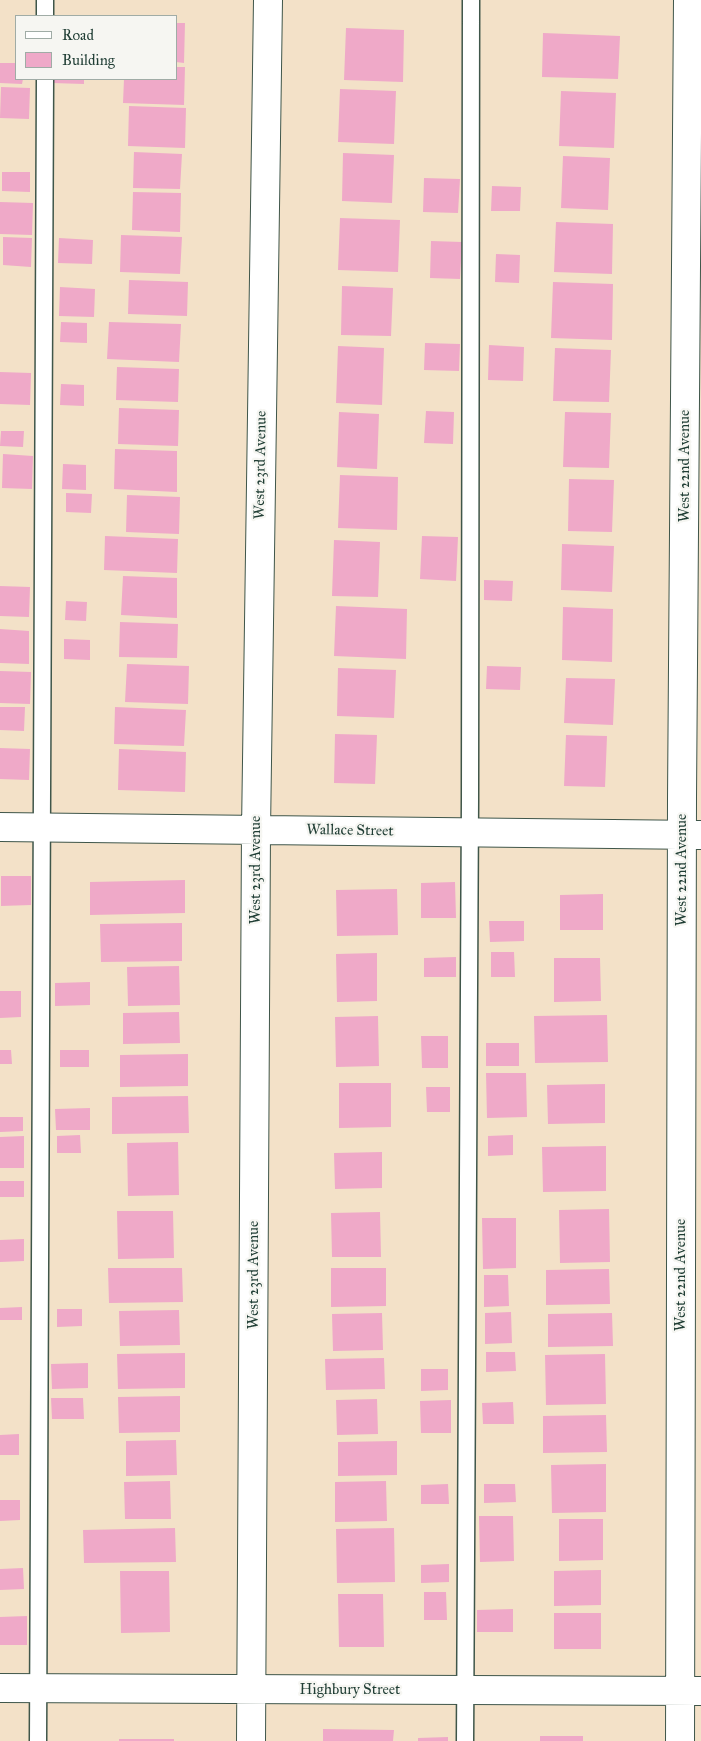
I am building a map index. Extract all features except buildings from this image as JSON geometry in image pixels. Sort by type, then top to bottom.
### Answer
[{"type":"street","name":"West 23rd Avenue","points":[[251,1741],[256,830],[268,0]]},
{"type":"street","name":"West 22nd Avenue","points":[[680,1741],[691,1691],[692,835],[688,0]]},
{"type":"street","name":"Wallace Street","points":[[0,828],[692,835]]},
{"type":"street","name":"Highbury Street","points":[[0,1688],[691,1691]]},
{"type":"lane","points":[[45,0],[45,15]]},
{"type":"lane","points":[[465,1741],[470,832],[471,0]]},
{"type":"lane","points":[[38,1741],[45,80]]}]
